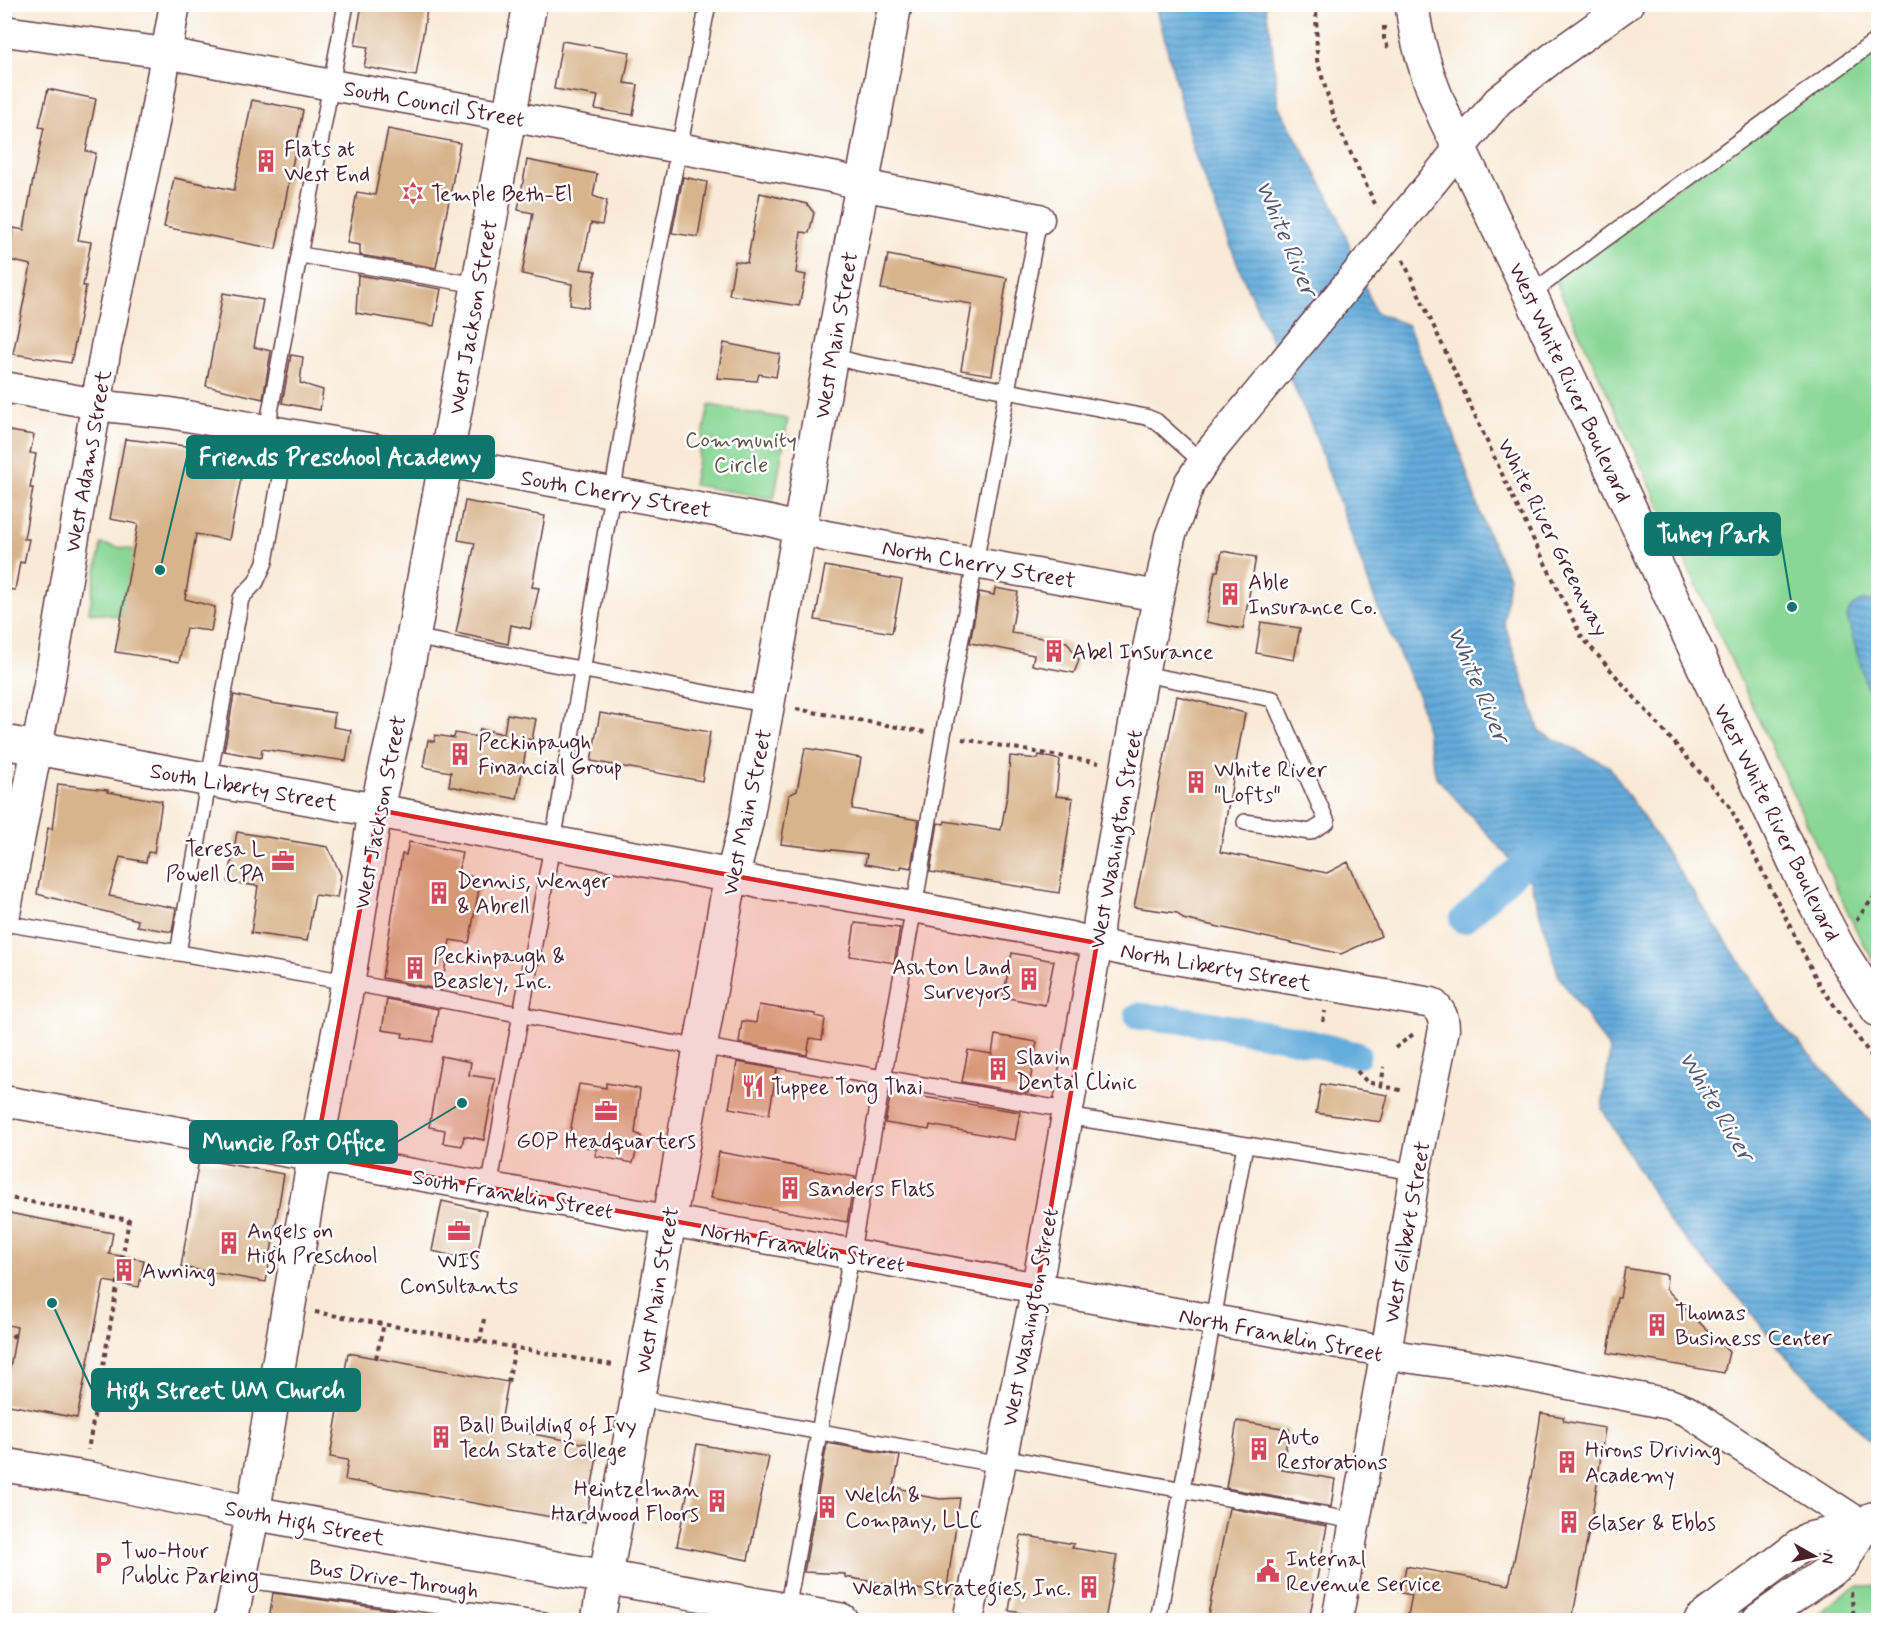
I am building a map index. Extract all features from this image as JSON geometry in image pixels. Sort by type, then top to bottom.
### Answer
[{"type":"main road","name":"West Jackson Street","points":[[231,1620],[253,1513],[315,1156],[348,982],[370,842],[413,637],[530,4]]},
{"type":"main road","name":"West Main Street","points":[[598,1620],[700,1046],[732,876],[746,822],[768,705],[895,4]]},
{"type":"main road","name":"West White River Boulevard","points":[[1412,4],[1421,53],[1433,91],[1804,882],[1839,950],[1878,1010]]},
{"type":"main road","name":"South Liberty Street","points":[[20,745],[732,876]]},
{"type":"main road","name":"South High Street","points":[[4,1465],[91,1479],[253,1513],[841,1620]]},
{"type":"main road","points":[[1701,1620],[1809,1539],[1873,1527]]},
{"type":"main road","points":[[1759,1620],[1842,1562],[1873,1527]]},
{"type":"street","name":"West Adams Street","points":[[4,921],[20,745],[51,679],[106,347],[153,128],[175,4]]},
{"type":"street","name":"West Washington Street","points":[[968,1620],[1037,1287],[1158,596],[1170,537],[1190,482],[1206,457],[1498,101],[1555,56],[1628,4]]},
{"type":"street","name":"South Council Street","points":[[4,31],[166,53],[837,178],[861,185],[1039,219]]},
{"type":"street","name":"South Cherry Street","points":[[4,387],[97,404],[170,413],[445,462],[770,521],[800,530]]},
{"type":"street","name":"North Cherry Street","points":[[800,530],[1158,596]]},
{"type":"street","name":"North Liberty Street","points":[[732,876],[759,883],[914,907],[1122,950],[1432,1003],[1440,1010],[1434,1023]]},
{"type":"street","name":"West Gilbert Street","points":[[1337,1620],[1386,1353],[1415,1172],[1434,1023]]},
{"type":"street","name":"South Franklin Street","points":[[4,1101],[668,1221]]},
{"type":"street","name":"North Franklin Street","points":[[668,1221],[1037,1287],[1405,1358],[1498,1370],[1670,1404],[1687,1411],[1873,1527]]},
{"type":"lane","points":[[178,953],[242,598],[256,582],[265,562],[278,432],[270,412],[346,4]]},
{"type":"lane","points":[[489,1188],[553,842],[626,412],[708,4]]},
{"type":"lane","points":[[1530,294],[1878,39]]},
{"type":"lane","points":[[787,1610],[1039,219]]},
{"type":"lane","points":[[301,255],[478,285]]},
{"type":"lane","points":[[832,356],[858,363],[1146,417],[1156,421],[1206,457]]},
{"type":"lane","points":[[413,637],[768,705]]},
{"type":"lane","points":[[1143,674],[1273,699],[1327,822],[1310,832],[1245,822]]},
{"type":"lane","points":[[4,921],[348,982],[671,1043],[882,1078],[1245,1145],[1415,1172]]},
{"type":"lane","points":[[1158,1620],[1245,1145]]},
{"type":"lane","points":[[636,1398],[1355,1521]]},
{"type":"lane","name":"Bus Drive-Through","points":[[239,1579],[544,1620]]},
{"type":"path","points":[[1316,4],[1317,60],[1335,120],[1381,214]]},
{"type":"path","name":"White River Greenway","points":[[1401,256],[1515,502],[1581,636],[1730,807],[1820,986],[1878,1065]]},
{"type":"path","points":[[1856,921],[1878,892]]},
{"type":"path","points":[[1395,1048],[1434,1023]]},
{"type":"path","points":[[1380,1086],[1384,1066]]},
{"type":"path","points":[[1357,1071],[1367,1082],[1412,1093]]},
{"type":"path","points":[[4,1197],[129,1220],[87,1450]]},
{"type":"path","points":[[310,1311],[612,1365]]},
{"type":"path","points":[[480,1341],[484,1319]]},
{"type":"path","points":[[376,1358],[384,1324]]},
{"type":"path","points":[[4,1341],[16,1334]]},
{"type":"path","points":[[508,1382],[515,1348]]},
{"type":"path","points":[[1850,1584],[1854,1618]]},
{"type":"path","points":[[1847,1620],[1854,1618],[1878,1620]]},
{"type":"highlighted area","points":[[378,810],[1097,943],[1037,1287],[315,1156]]},
{"type":"green space","points":[[1878,39],[1878,968],[1859,936],[1554,278]]},
{"type":"green space","name":"Community Circle","points":[[709,405],[788,419],[774,499],[693,485]]},
{"type":"green space","points":[[101,544],[134,550],[122,617],[89,612]]},
{"type":"green space","points":[[1859,1586],[1878,1588],[1878,1620],[1812,1620],[1844,1593]]},
{"type":"water","name":"White River","points":[[1156,5],[1265,5],[1271,34],[1278,105],[1335,208],[1375,312],[1408,325],[1454,434],[1484,525],[1509,577],[1504,622],[1540,732],[1609,766],[1779,1021],[1870,1121],[1878,1126],[1878,1449],[1779,1349],[1742,1301],[1671,1224],[1602,1109],[1610,1050],[1559,977],[1530,881],[1436,777],[1419,697],[1377,606],[1311,424],[1246,285],[1194,153]]},
{"type":"water","points":[[1862,601],[1875,601],[1878,604],[1878,685],[1867,688],[1847,617],[1852,607]]},
{"type":"building","points":[[362,4],[428,4],[416,76],[364,67],[368,47],[355,45]]},
{"type":"building","points":[[562,41],[630,52],[624,83],[638,85],[633,115],[595,109],[598,96],[554,89]]},
{"type":"building","points":[[48,89],[96,99],[86,151],[96,153],[78,240],[91,242],[83,286],[86,286],[71,363],[13,354],[31,265],[9,260],[13,228],[24,230],[44,128],[39,127]]},
{"type":"building","name":"Flats at West End","points":[[252,100],[303,110],[276,249],[164,227],[174,178],[234,190]]},
{"type":"building","name":"Temple Beth-El","points":[[388,129],[460,143],[436,268],[360,255],[360,245],[347,243],[357,192],[375,195]]},
{"type":"building","points":[[527,160],[597,174],[593,196],[607,201],[602,225],[591,223],[581,269],[596,271],[588,308],[570,305],[572,284],[522,274],[533,213],[518,210]]},
{"type":"building","points":[[683,177],[707,182],[698,237],[672,233]]},
{"type":"building","points":[[760,193],[807,204],[814,213],[809,233],[801,232],[796,273],[806,275],[799,306],[729,295],[735,261],[747,263]]},
{"type":"building","points":[[888,255],[1007,278],[992,375],[961,370],[972,304],[881,289]]},
{"type":"building","points":[[358,275],[441,289],[434,326],[356,313]]},
{"type":"building","points":[[223,293],[263,300],[254,347],[271,351],[263,399],[206,386]]},
{"type":"building","points":[[724,343],[780,354],[776,377],[759,374],[757,381],[717,378]]},
{"type":"building","points":[[291,355],[303,357],[300,383],[323,390],[320,410],[282,403]]},
{"type":"building","points":[[4,430],[34,435],[30,453],[36,454],[24,539],[29,539],[24,563],[20,562],[15,590],[4,589]]},
{"type":"building","points":[[125,439],[246,453],[229,540],[196,534],[185,599],[215,607],[211,631],[186,628],[179,662],[115,652],[138,524],[110,519]]},
{"type":"building","points":[[465,501],[545,516],[532,587],[539,588],[530,629],[511,625],[508,644],[456,633],[475,543],[458,540]]},
{"type":"building","name":"Able Insurance Co.","points":[[1222,551],[1256,557],[1243,629],[1206,622],[1215,571],[1218,571]]},
{"type":"building","points":[[825,566],[902,580],[892,633],[815,620]]},
{"type":"building","points":[[995,588],[1018,592],[1011,633],[1067,642],[1079,660],[1074,673],[1032,665],[1034,655],[970,643],[979,592],[994,595]]},
{"type":"building","points":[[1261,622],[1300,628],[1294,660],[1256,653]]},
{"type":"building","points":[[234,695],[335,713],[333,727],[351,730],[346,761],[262,749],[261,758],[224,751]]},
{"type":"building","name":"White River \"Lofts\"","points":[[1177,696],[1245,713],[1220,852],[1327,873],[1348,862],[1381,936],[1341,954],[1183,919],[1177,913],[1134,907]]},
{"type":"building","points":[[600,713],[710,732],[702,781],[591,761]]},
{"type":"building","points":[[507,714],[536,719],[532,740],[528,739],[517,799],[449,786],[451,772],[423,767],[428,740],[434,742],[435,735],[454,738],[455,733],[478,737],[480,729],[504,734]]},
{"type":"building","points":[[805,748],[861,758],[852,809],[919,820],[911,868],[901,866],[901,869],[893,869],[865,864],[867,854],[781,844],[789,795],[797,791]]},
{"type":"building","points":[[1039,755],[1060,760],[1056,796],[1073,798],[1059,893],[930,872],[938,823],[944,824],[945,821],[1001,830],[1008,789],[1010,756],[1038,759]]},
{"type":"building","points":[[58,784],[108,790],[107,792],[162,801],[154,853],[148,852],[146,862],[120,857],[109,896],[176,908],[172,932],[137,926],[138,920],[37,894],[48,828],[52,829]]},
{"type":"building","name":"Teresa L Powell CPA","points":[[237,832],[328,847],[341,875],[337,898],[315,895],[307,941],[251,933],[258,886],[228,882]]},
{"type":"building","name":"Dennis, Wenger & Abrell","points":[[409,842],[462,852],[458,874],[481,878],[469,943],[450,940],[441,990],[382,978],[402,854],[406,855]]},
{"type":"building","points":[[855,923],[900,928],[894,963],[850,956]]},
{"type":"building","name":"Ashton Land Surveyors","points":[[1012,953],[1054,961],[1045,1005],[1003,997]]},
{"type":"building","points":[[387,999],[438,1009],[433,1042],[402,1037],[403,1033],[382,1030]]},
{"type":"building","points":[[759,1005],[815,1014],[815,1016],[825,1018],[822,1040],[810,1038],[807,1055],[739,1043],[742,1021],[756,1023]]},
{"type":"building","name":"Slavin Dental Clinic","points":[[995,1035],[1037,1042],[1028,1093],[962,1082],[968,1050],[992,1054]]},
{"type":"building","points":[[441,1056],[471,1062],[469,1075],[495,1079],[484,1140],[464,1136],[462,1146],[443,1143],[445,1130],[429,1127]]},
{"type":"building","name":"Tuppee Tong Thai","points":[[737,1062],[777,1069],[769,1115],[729,1108]]},
{"type":"building","name":"GOP Headquarters","points":[[606,1083],[640,1089],[635,1133],[641,1136],[633,1163],[595,1156],[597,1149],[568,1144],[579,1084],[606,1088]]},
{"type":"building","points":[[1321,1084],[1388,1095],[1381,1122],[1316,1113]]},
{"type":"building","points":[[891,1092],[1020,1112],[1015,1140],[930,1125],[929,1130],[885,1123]]},
{"type":"building","name":"Sanders Flats","points":[[719,1152],[855,1177],[847,1222],[711,1198]]},
{"type":"building","name":"Angels on High Preschool","points":[[199,1159],[284,1174],[266,1282],[181,1267]]},
{"type":"building","name":"WIS Consultants","points":[[442,1201],[486,1211],[476,1261],[432,1251]]},
{"type":"building","points":[[4,1212],[113,1233],[109,1254],[144,1260],[139,1287],[104,1281],[77,1418],[4,1404],[17,1327],[4,1324]]},
{"type":"building","name":"Thomas Business Center","points":[[1625,1268],[1667,1275],[1666,1289],[1729,1352],[1724,1373],[1608,1353],[1617,1298],[1620,1298]]},
{"type":"building","name":"Ball Building of Ivy Tech State College","points":[[348,1353],[508,1382],[500,1428],[599,1446],[585,1523],[345,1480],[348,1460],[330,1457]]},
{"type":"building","points":[[1541,1413],[1564,1417],[1563,1421],[1605,1428],[1594,1504],[1572,1620],[1407,1620],[1412,1595],[1401,1593],[1406,1566],[1509,1585],[1532,1472]]},
{"type":"building","name":"Auto Restorations","points":[[1237,1421],[1289,1429],[1282,1470],[1335,1479],[1331,1507],[1226,1488]]},
{"type":"building","points":[[827,1443],[900,1456],[894,1486],[923,1496],[940,1499],[960,1498],[946,1594],[845,1577],[845,1574],[804,1572]]},
{"type":"building","points":[[697,1444],[769,1457],[748,1560],[677,1546]]},
{"type":"building","name":"Internal Revenue Service","points":[[1229,1508],[1327,1526],[1309,1620],[1207,1620]]},
{"type":"building","points":[[1021,1535],[1074,1544],[1072,1548],[1117,1555],[1105,1620],[1070,1620],[1009,1611]]},
{"type":"building","points":[[273,1593],[394,1610],[393,1620],[269,1620]]},
{"type":"waterway","points":[[1463,920],[1546,844]]},
{"type":"waterway","points":[[1138,1016],[1191,1021],[1290,1038],[1357,1055]]},
{"type":"place","name":"Flats at West End","points":[[266,161]]},
{"type":"place","name":"Temple Beth-El","points":[[413,193]]},
{"type":"place","name":"Friends Preschool Academy","points":[[160,570]]},
{"type":"place","name":"Able Insurance Co.","points":[[1230,594]]},
{"type":"place","name":"Tuhey Park","points":[[1792,607]]},
{"type":"place","name":"Abel Insurance","points":[[1054,651]]},
{"type":"place","name":"Peckinpaugh Financial Group","points":[[460,754]]},
{"type":"place","name":"White River \"Lofts\"","points":[[1196,782]]},
{"type":"place","name":"Teresa L Powell CPA","points":[[283,861]]},
{"type":"place","name":"Dennis, Wenger & Abrell","points":[[439,893]]},
{"type":"place","name":"Peckinpaugh & Beasley, Inc.","points":[[415,968]]},
{"type":"place","name":"Ashton Land Surveyors","points":[[1029,979]]},
{"type":"place","name":"Slavin Dental Clinic","points":[[998,1069]]},
{"type":"place","name":"Tuppee Tong Thai","points":[[753,1086]]},
{"type":"place","name":"Muncie Post Office","points":[[462,1103]]},
{"type":"place","name":"GOP Headquarters","points":[[606,1111]]},
{"type":"place","name":"Sanders Flats","points":[[790,1188]]},
{"type":"place","name":"WIS Consultants","points":[[459,1231]]},
{"type":"place","name":"Angels on High Preschool","points":[[229,1243]]},
{"type":"place","name":"Awning","points":[[124,1270]]},
{"type":"place","name":"High Street UM Church","points":[[52,1303]]},
{"type":"place","name":"Thomas Business Center","points":[[1657,1325]]},
{"type":"place","name":"Ball Building of Ivy Tech State College","points":[[441,1437]]},
{"type":"place","name":"Auto Restorations","points":[[1259,1449]]},
{"type":"place","name":"Hirons Driving Academy","points":[[1567,1462]]},
{"type":"place","name":"Heintzelman Hardwood Floors","points":[[717,1501]]},
{"type":"place","name":"Welch & Company, LLC","points":[[827,1507]]},
{"type":"place","name":"Glaser & Ebbs","points":[[1569,1522]]},
{"type":"place","name":"Two-Hour Public Parking","points":[[103,1563]]},
{"type":"place","name":"Internal Revenue Service","points":[[1268,1571]]},
{"type":"place","name":"Wealth Strategies, Inc.","points":[[1089,1587]]}]
